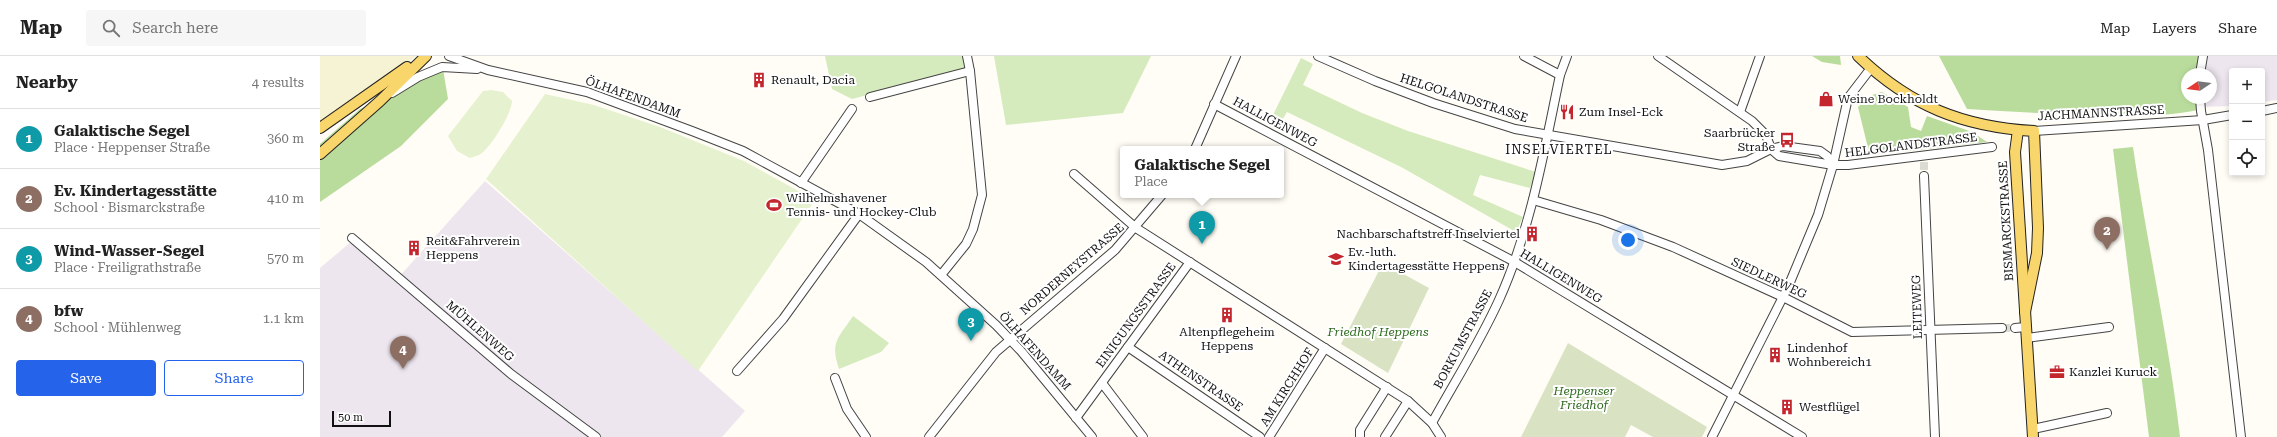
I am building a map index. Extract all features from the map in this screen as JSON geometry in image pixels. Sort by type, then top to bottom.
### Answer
[{"type":"main road","points":[[320,154],[380,101],[425,56]]},
{"type":"main road","points":[[320,128],[425,56]]},
{"type":"main road","name":"JACHMANNSTRASSE","points":[[1858,56],[1871,68],[1905,93],[1934,110],[1964,121],[1999,128],[2034,131]]},
{"type":"main road","points":[[1999,128],[2010,135],[2015,145]]},
{"type":"main road","name":"BISMARCKSTRASSE","points":[[2018,130],[2015,145],[2033,433]]},
{"type":"main road","name":"BISMARCKSTRASSE","points":[[2025,312],[2037,253],[2038,228],[2034,131]]},
{"type":"street","name":"ÖLHAFENDAMM","points":[[449,56],[488,70],[587,92],[743,151],[858,214],[901,243],[941,275],[1009,339],[1092,437]]},
{"type":"street","points":[[941,275],[966,244],[973,229],[982,194],[970,71],[967,56]]},
{"type":"street","points":[[1196,146],[1236,56]]},
{"type":"street","name":"HELGOLANDSTRASSE","points":[[1318,56],[1375,81],[1433,103],[1515,129],[1722,166],[1747,161],[1771,149],[1783,146],[1820,152],[1827,156],[1833,165],[1924,159],[1992,147]]},
{"type":"street","points":[[1524,56],[1560,75]]},
{"type":"street","name":"BORKUMSTRASSE","points":[[1432,423],[1498,300],[1513,261],[1533,200],[1560,75],[1567,56]]},
{"type":"street","points":[[1658,56],[1740,112],[1766,135],[1771,149]]},
{"type":"street","points":[[1740,112],[1760,56]]},
{"type":"street","points":[[2201,68],[2204,56]]},
{"type":"street","points":[[380,101],[418,77],[442,67],[488,70]]},
{"type":"street","points":[[1712,437],[1735,395],[1783,297],[1818,215],[1833,165],[1848,98],[1871,68]]},
{"type":"street","points":[[870,97],[970,71]]},
{"type":"street","name":"HALLIGENWEG","points":[[1214,104],[1513,261],[1802,437]]},
{"type":"street","points":[[2201,104],[2242,437]]},
{"type":"street","points":[[2265,110],[2277,108]]},
{"type":"street","points":[[801,183],[852,109]]},
{"type":"street","name":"JACHMANNSTRASSE","points":[[2034,131],[2204,120],[2229,116]]},
{"type":"street","points":[[1074,174],[1136,228],[1408,401],[1432,423],[1441,437]]},
{"type":"street","name":"LEITEWEG","points":[[1924,176],[1934,437]]},
{"type":"street","name":"NORDERNEYSTRASSE","points":[[929,437],[996,352],[1009,339],[1090,272],[1136,228],[1160,198]]},
{"type":"street","name":"SIEDLERWEG","points":[[1533,200],[1595,218],[1673,247],[1783,297],[1852,332],[2002,328]]},
{"type":"street","points":[[737,371],[783,319],[858,214]]},
{"type":"street","name":"MÜHLENWEG","points":[[352,238],[511,374],[596,437]]},
{"type":"street","name":"EINIGUNGSSTRASSE","points":[[1076,418],[1190,262]]},
{"type":"street","points":[[2015,328],[2026,333],[2109,328]]},
{"type":"street","name":"ATHENSTRASSE","points":[[1128,347],[1260,437]]},
{"type":"street","name":"AM KIRCHHOF","points":[[1269,437],[1325,348]]},
{"type":"street","points":[[835,378],[847,410],[866,437]]},
{"type":"street","name":"EINIGUNGSSTRASSE","points":[[1102,383],[1143,437]]},
{"type":"street","points":[[1360,437],[1360,430],[1387,387]]},
{"type":"street","points":[[1385,437],[1408,401]]},
{"type":"street","points":[[2033,433],[2107,413]]},
{"type":"shaded area","points":[[320,56],[417,56],[320,121]]},
{"type":"shaded area","points":[[2207,56],[2277,56],[2277,100],[2265,102],[2265,68],[2229,68],[2229,106],[2203,107],[2203,104],[2217,104],[2217,68],[2205,68]]},
{"type":"shaded area","points":[[485,181],[745,411],[722,437],[320,437],[320,268],[352,241],[398,278]]},
{"type":"green space","points":[[825,56],[966,56],[967,69],[852,99],[832,89]]},
{"type":"green space","points":[[994,56],[1151,56],[1123,113],[1006,125]]},
{"type":"green space","points":[[1812,56],[1840,56],[1841,65],[1822,62]]},
{"type":"green space","points":[[1939,56],[2202,56],[2200,68],[2181,68],[2181,104],[2198,104],[2198,110],[2173,114],[2136,116],[1967,109]]},
{"type":"green space","points":[[1301,58],[1313,64],[1303,85],[1362,113],[1408,131],[1536,172],[1530,188],[1480,175],[1473,195],[1523,217],[1516,232],[1401,167],[1287,112],[1279,125],[1270,121]]},
{"type":"green space","points":[[443,69],[448,99],[401,146],[320,202],[320,144],[360,109]]},
{"type":"green space","points":[[491,90],[503,92],[512,101],[511,107],[504,122],[489,146],[479,155],[470,158],[457,151],[448,136],[483,91]]},
{"type":"green space","points":[[1882,92],[1908,107],[1911,127],[1921,131],[1927,116],[1972,132],[1987,142],[1892,153],[1869,152],[1858,107],[1872,95]]},
{"type":"green space","points":[[545,94],[594,105],[660,127],[744,161],[815,200],[698,371],[486,179]]},
{"type":"green space","points":[[2133,147],[2170,364],[2180,437],[2149,437],[2113,149]]},
{"type":"green space","name":"Friedhof Heppens","points":[[1383,263],[1429,288],[1388,373],[1341,344]]},
{"type":"green space","points":[[853,316],[889,343],[881,352],[839,369],[835,352],[837,341]]},
{"type":"green space","name":"Heppenser Friedhof","points":[[1568,343],[1707,427],[1702,437],[1653,437],[1631,425],[1625,437],[1521,437]]},
{"type":"tunnel","points":[[1924,162],[1924,176]]},
{"type":"tunnel","points":[[2002,328],[2015,328]]},
{"type":"place","name":"Renault, Dacia","points":[[759,80]]},
{"type":"place","name":"Weine Bockholdt","points":[[1826,99]]},
{"type":"place","name":"Zum Insel-Eck","points":[[1567,112]]},
{"type":"place","name":"Saarbrücker Straße","points":[[1787,140]]},
{"type":"place","name":"Wilhelmshavener Tennis- und Hockey-Club","points":[[774,205]]},
{"type":"place","name":"Nachbarschaftstreff Inselviertel","points":[[1532,234]]},
{"type":"place","name":"Galaktische Segel","points":[[1202,244]]},
{"type":"place","name":"Reit&Fahrverein Heppens","points":[[414,248]]},
{"type":"place","name":"Ev. Kindertagesstätte","points":[[2107,250]]},
{"type":"place","name":"Ev.-luth. Kindertagesstätte Heppens","points":[[1336,259]]},
{"type":"place","name":"Altenpflegeheim Heppens","points":[[1227,315]]},
{"type":"place","name":"Wind-Wasser-Segel","points":[[971,341]]},
{"type":"place","name":"Lindenhof Wohnbereich1","points":[[1775,355]]},
{"type":"place","name":"bfw","points":[[403,369]]},
{"type":"place","name":"Kanzlei Kuruck","points":[[2057,372]]},
{"type":"place","name":"Westflügel","points":[[1787,407]]},
{"type":"district","name":"INSELVIERTEL","points":[[1559,149]]}]
